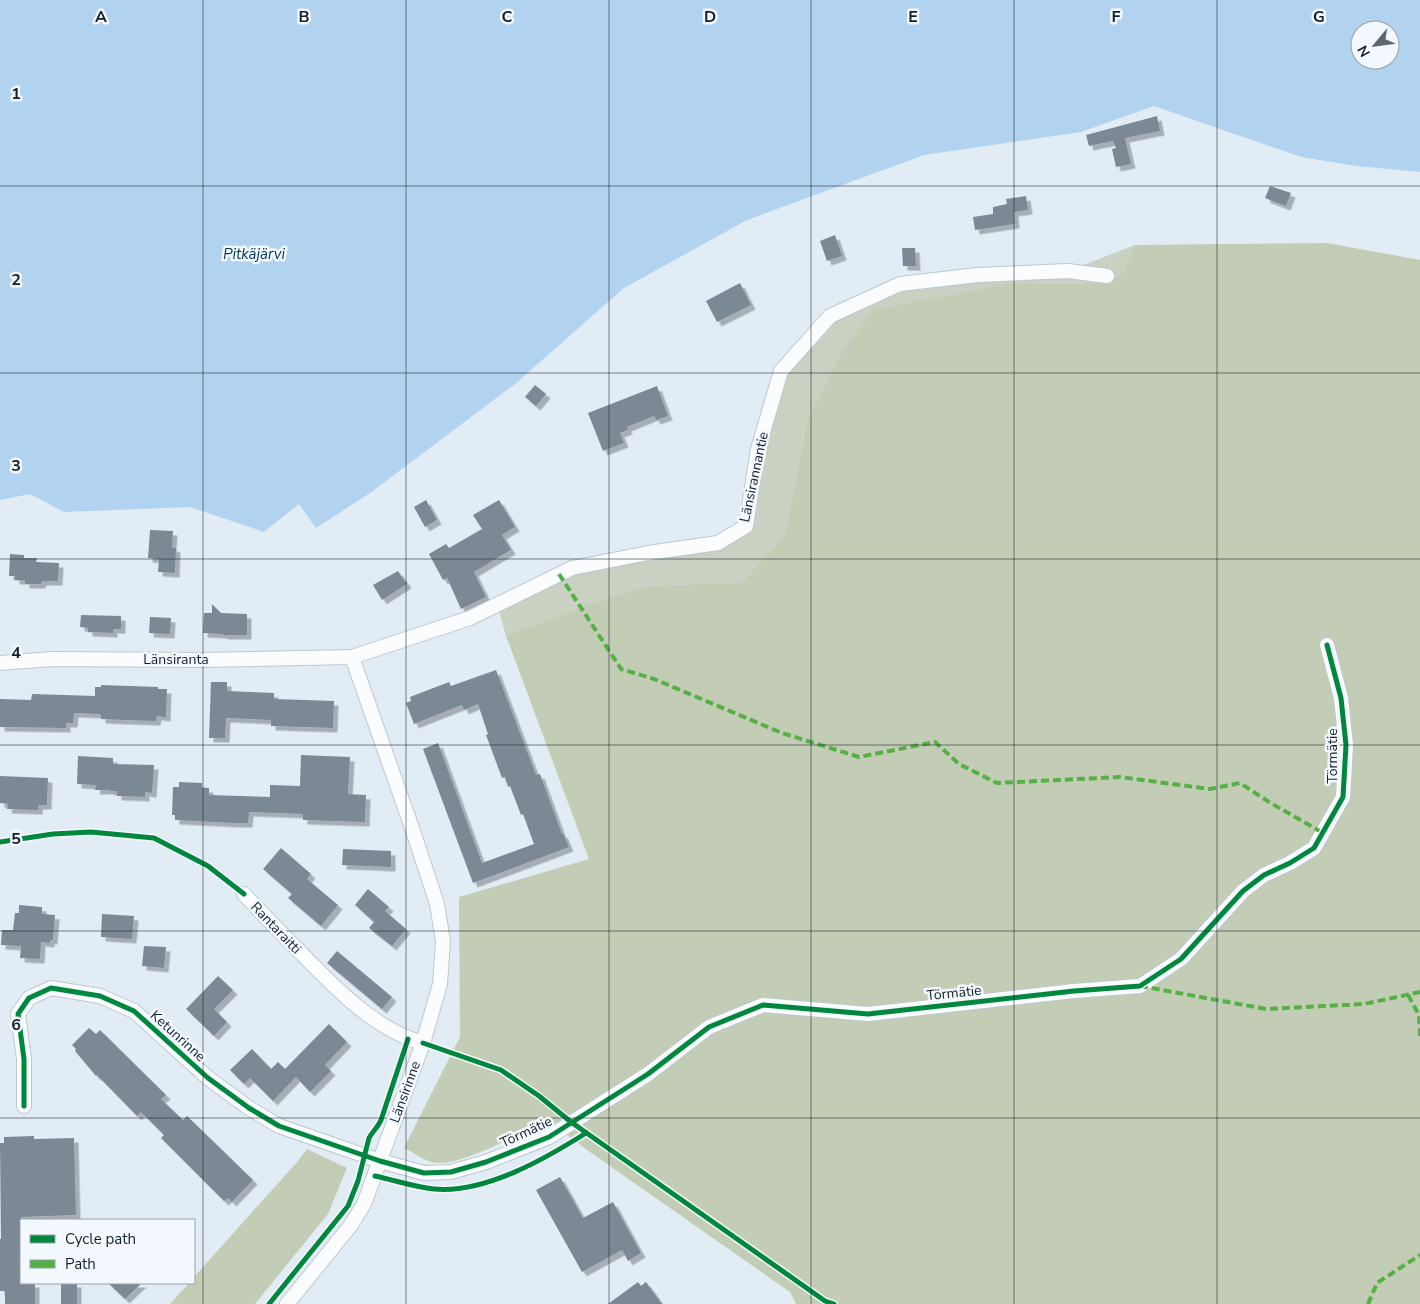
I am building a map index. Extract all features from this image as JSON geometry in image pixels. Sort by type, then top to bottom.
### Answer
[{"type":"street","name":"Länsirannantie","points":[[352,657],[470,618],[572,568],[648,553],[718,543],[746,526],[758,449],[781,371],[830,316],[900,284],[977,276],[1068,271],[1107,276]]},
{"type":"street","name":"Törmätie","points":[[380,1161],[424,1173],[451,1172],[486,1162],[549,1137],[648,1074],[708,1028],[763,1005],[868,1014],[1064,992],[1140,986],[1181,959],[1242,891],[1264,875],[1290,863],[1314,848],[1343,798],[1346,745],[1341,698],[1327,645]]},
{"type":"street","name":"Länsiranta","points":[[0,663],[52,659],[199,660],[352,657]]},
{"type":"street","name":"Länsirinne","points":[[287,1304],[351,1225],[364,1204],[423,1043],[440,984],[443,941],[437,904],[352,657]]},
{"type":"street","name":"Rantaraitti","points":[[244,894],[333,986],[377,1022],[408,1039],[423,1043]]},
{"type":"street","name":"Ketunrinne","points":[[24,1106],[24,1058],[18,1014],[29,998],[51,988],[59,989],[100,996],[134,1010],[208,1078],[249,1108],[279,1126],[380,1161]]},
{"type":"green space","points":[[1327,243],[1420,260],[1420,1304],[796,1304],[790,1292],[587,1150],[546,1119],[490,1148],[443,1163],[425,1160],[404,1148],[460,1037],[459,897],[589,859],[506,636],[584,606],[646,586],[742,582],[785,535],[807,422],[844,349],[874,310],[1008,284],[1103,282],[1123,273],[1135,245]]},
{"type":"green space","points":[[1135,245],[1123,273],[1103,282],[1070,284],[807,422],[785,535],[742,582],[646,586],[584,606],[506,636],[497,604],[559,574],[718,543],[746,526],[781,371],[830,316],[900,284],[1068,271]]},
{"type":"green space","points":[[307,1149],[347,1168],[328,1214],[255,1304],[170,1304],[188,1284],[195,1284],[195,1276]]},
{"type":"water","name":"Pitkäjärvi","points":[[0,0],[1420,0],[1420,172],[1356,166],[1301,157],[1154,106],[1081,132],[924,155],[747,220],[624,288],[515,384],[370,493],[316,528],[299,504],[264,532],[190,507],[64,512],[30,494],[0,500]]},
{"type":"building","points":[[1157,116],[1160,131],[1125,138],[1131,164],[1116,167],[1112,149],[1116,148],[1113,141],[1089,146],[1086,135]]},
{"type":"building","points":[[1270,186],[1291,193],[1286,206],[1265,198]]},
{"type":"building","points":[[1026,196],[1028,210],[1014,212],[1015,224],[975,230],[973,217],[993,214],[993,207],[1007,204],[1006,199]]},
{"type":"building","points":[[835,235],[842,256],[827,261],[820,241]]},
{"type":"building","points":[[902,248],[915,248],[916,266],[903,266]]},
{"type":"building","points":[[740,283],[751,305],[717,322],[706,301]]},
{"type":"building","points":[[535,385],[546,394],[536,406],[525,397]]},
{"type":"building","points":[[657,386],[668,416],[656,420],[654,416],[627,427],[628,430],[620,433],[624,443],[603,451],[588,413]]},
{"type":"building","points":[[426,500],[437,520],[425,527],[414,507]]},
{"type":"building","points":[[499,500],[515,527],[502,535],[511,550],[474,572],[486,597],[461,609],[447,578],[443,580],[429,554],[446,544],[449,548],[482,529],[473,515]]},
{"type":"building","points":[[150,530],[173,531],[172,547],[176,548],[175,573],[158,572],[159,559],[148,558]]},
{"type":"building","points":[[10,554],[24,555],[24,558],[37,558],[36,562],[59,563],[58,581],[25,584],[25,580],[15,580],[15,576],[9,576]]},
{"type":"building","points":[[398,571],[407,584],[382,600],[373,585]]},
{"type":"building","points":[[212,604],[221,613],[247,614],[247,635],[203,633],[204,613],[212,613]]},
{"type":"building","points":[[81,615],[121,616],[121,629],[113,629],[113,633],[88,632],[88,628],[80,627]]},
{"type":"building","points":[[150,617],[171,618],[170,634],[149,633]]},
{"type":"building","points":[[496,670],[536,775],[540,774],[562,834],[569,847],[473,883],[423,749],[438,743],[482,863],[534,844],[523,814],[521,815],[505,777],[502,778],[486,735],[488,734],[478,704],[464,710],[462,705],[414,724],[406,703],[411,701],[410,697],[449,682],[451,686]]},
{"type":"building","points":[[211,682],[227,682],[227,691],[274,693],[274,699],[334,701],[333,728],[271,726],[271,720],[226,718],[225,738],[209,738]]},
{"type":"building","points":[[101,685],[167,689],[166,717],[157,716],[156,721],[101,719],[101,714],[74,713],[73,723],[66,723],[66,728],[0,727],[0,699],[31,700],[32,694],[95,696],[95,687],[101,687]]},
{"type":"building","points":[[301,755],[350,757],[348,794],[366,795],[365,822],[303,820],[303,814],[249,812],[248,823],[175,820],[175,815],[172,815],[173,787],[179,787],[179,782],[202,783],[202,788],[209,788],[209,795],[270,797],[270,785],[300,786]]},
{"type":"building","points":[[78,756],[113,758],[113,764],[154,765],[152,793],[145,792],[145,797],[117,796],[117,791],[95,790],[96,785],[77,784]]},
{"type":"building","points":[[0,776],[48,778],[47,805],[38,805],[38,810],[7,809],[8,804],[0,803]]},
{"type":"building","points":[[281,848],[311,874],[307,879],[338,905],[321,926],[288,898],[292,894],[263,869]]},
{"type":"building","points":[[343,849],[391,851],[391,867],[342,865]]},
{"type":"building","points":[[368,889],[389,907],[385,911],[406,929],[392,946],[369,928],[374,922],[355,905]]},
{"type":"building","points":[[19,905],[42,907],[42,914],[55,915],[53,940],[50,940],[50,943],[41,942],[40,959],[20,958],[21,946],[1,945],[2,930],[13,930],[15,913],[19,913]]},
{"type":"building","points":[[102,914],[134,916],[132,939],[101,937]]},
{"type":"building","points":[[144,946],[166,947],[164,968],[142,966]]},
{"type":"building","points":[[337,951],[392,997],[382,1009],[327,963]]},
{"type":"building","points":[[218,976],[233,990],[214,1009],[227,1022],[214,1036],[186,1009]]},
{"type":"building","points":[[329,1024],[347,1042],[325,1065],[331,1071],[310,1092],[296,1077],[273,1101],[250,1078],[244,1084],[230,1070],[252,1049],[271,1069],[278,1062],[285,1069]]},
{"type":"building","points":[[89,1028],[96,1034],[100,1030],[166,1095],[161,1099],[183,1120],[187,1116],[253,1180],[232,1202],[228,1198],[224,1201],[161,1138],[164,1135],[141,1112],[137,1116],[96,1076],[75,1051],[76,1049],[72,1045]]},
{"type":"building","points":[[34,1136],[34,1139],[74,1138],[76,1215],[21,1217],[20,1219],[20,1284],[35,1284],[35,1304],[5,1304],[5,1291],[0,1291],[0,1143],[4,1143],[4,1137]]},
{"type":"building","points":[[560,1177],[583,1218],[613,1202],[641,1253],[628,1261],[622,1250],[582,1272],[536,1190]]},
{"type":"building","points":[[638,1282],[641,1286],[646,1282],[662,1304],[608,1304]]},
{"type":"building","points":[[61,1284],[77,1284],[77,1304],[61,1304]]},
{"type":"building","points":[[109,1284],[141,1284],[125,1299]]},
{"type":"marked path","points":[[559,574],[621,669],[654,679],[782,733],[859,757],[935,742],[959,764],[997,783],[1120,777],[1210,789],[1240,783],[1323,833]]},
{"type":"marked path","points":[[1140,986],[1266,1009],[1364,1004],[1420,992]]},
{"type":"marked path","points":[[1408,995],[1419,1015],[1420,1036]]},
{"type":"marked path","points":[[1368,1304],[1377,1283],[1420,1255]]},
{"type":"cycle path","points":[[24,1106],[24,1059],[18,1014],[29,998],[51,988],[100,996],[134,1011],[208,1078],[249,1108],[279,1126],[380,1161],[424,1173],[451,1172],[486,1162],[549,1137],[648,1074],[709,1027],[763,1005],[868,1014],[1074,991],[1140,986],[1181,959],[1243,891],[1264,875],[1290,863],[1314,848],[1343,797],[1346,745],[1341,698],[1327,645]]},
{"type":"cycle path","points":[[0,842],[53,834],[91,832],[154,838],[208,866],[244,894]]},
{"type":"cycle path","points":[[269,1304],[348,1206],[358,1181],[369,1138],[381,1120],[408,1039]]},
{"type":"cycle path","points":[[423,1043],[501,1070],[539,1096],[571,1122],[825,1301],[834,1304]]},
{"type":"cycle path","points":[[375,1176],[434,1189],[473,1186],[513,1173],[586,1133]]}]
